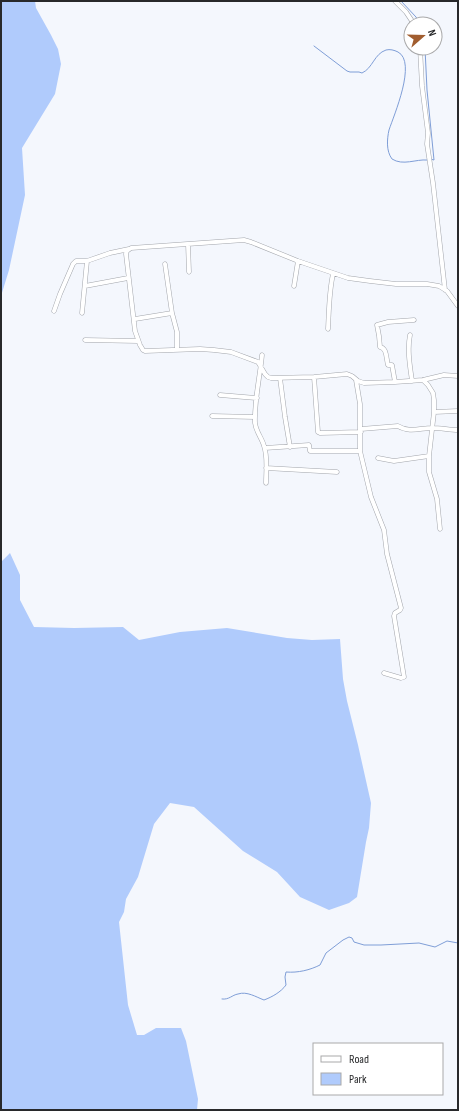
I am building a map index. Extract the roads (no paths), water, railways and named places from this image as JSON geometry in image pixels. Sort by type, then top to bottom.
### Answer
[{"type":"street","points":[[395,1],[409,16]]},
{"type":"street","points":[[420,56],[422,86],[428,133],[427,144],[445,290]]},
{"type":"street","points":[[54,310],[73,264],[76,261],[87,261],[131,248],[244,240],[298,262],[348,278],[396,284],[427,284],[440,286],[447,291],[458,306]]},
{"type":"street","points":[[188,244],[188,272]]},
{"type":"street","points":[[131,248],[126,254],[135,331],[138,341],[145,351],[177,349],[231,352],[256,361],[268,377],[271,378],[314,377],[347,374],[361,383],[364,383],[423,380],[444,375],[458,376]]},
{"type":"street","points":[[82,313],[87,261]]},
{"type":"street","points":[[294,286],[298,262]]},
{"type":"street","points":[[165,264],[172,313],[176,327],[177,349]]},
{"type":"street","points":[[328,329],[330,293],[333,274]]},
{"type":"street","points":[[85,286],[128,278]]},
{"type":"street","points":[[134,319],[172,313]]},
{"type":"street","points":[[395,382],[392,365],[388,365],[385,350],[380,347],[377,325],[388,322],[414,320]]},
{"type":"street","points":[[410,335],[409,352],[412,381]]},
{"type":"street","points":[[84,340],[138,341]]},
{"type":"street","points":[[262,355],[255,418],[256,430],[265,448],[266,483]]},
{"type":"street","points":[[314,377],[316,430],[319,433],[394,426],[410,430],[432,428],[458,430]]},
{"type":"street","points":[[280,378],[290,447]]},
{"type":"street","points":[[356,380],[360,404],[360,451],[371,497],[384,530],[387,554],[401,608],[394,613],[394,616],[404,677],[400,678],[384,673]]},
{"type":"street","points":[[423,380],[433,394],[434,412],[429,456],[429,472],[437,499],[440,529]]},
{"type":"street","points":[[220,395],[257,398]]},
{"type":"street","points":[[434,412],[458,411]]},
{"type":"street","points":[[212,416],[255,418]]},
{"type":"street","points":[[265,448],[309,446],[310,451],[360,451]]},
{"type":"street","points":[[378,458],[394,460],[429,456]]},
{"type":"street","points":[[266,468],[337,472]]},
{"type":"waterway","points":[[401,1],[415,16]]},
{"type":"waterway","points":[[314,46],[347,71],[362,73],[369,68],[382,52],[386,50],[394,50],[398,52],[403,58],[405,77],[389,130],[387,141],[388,149],[390,156],[396,161],[405,162],[427,160]]},
{"type":"waterway","points":[[425,56],[434,160],[430,159]]},
{"type":"waterway","points":[[222,999],[227,999],[241,993],[245,993],[264,1000],[284,988],[286,985],[286,972],[304,971],[320,965],[326,953],[349,937],[352,938],[354,942],[364,945],[419,943],[435,947],[447,941],[458,943]]}]
